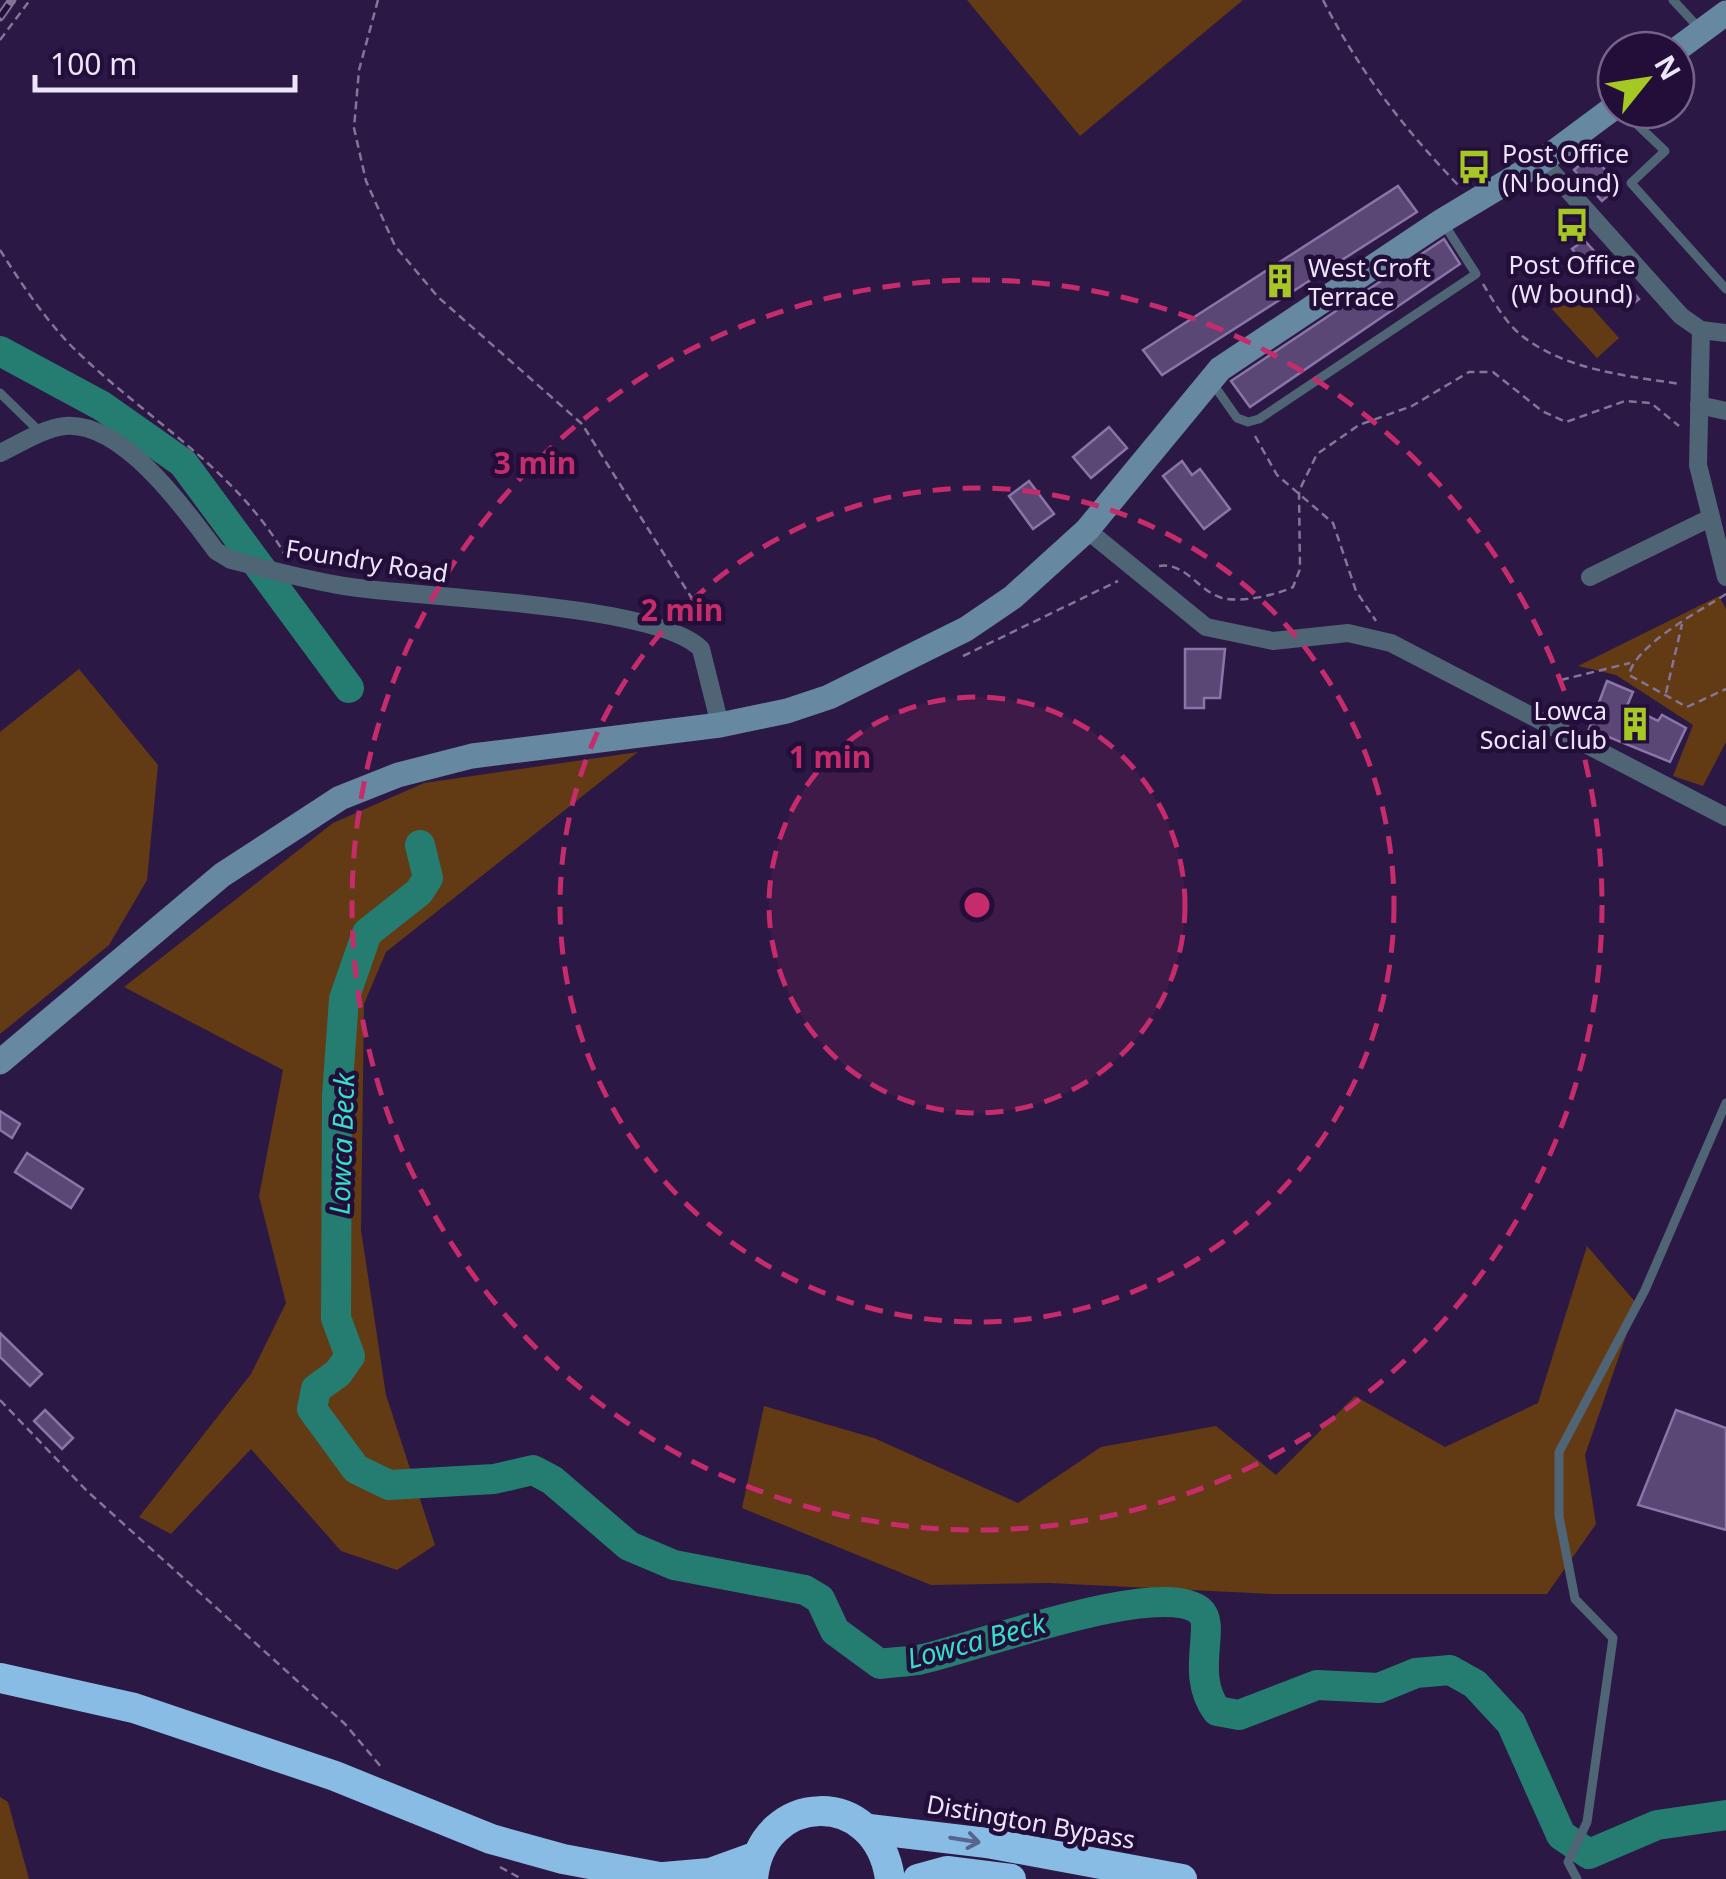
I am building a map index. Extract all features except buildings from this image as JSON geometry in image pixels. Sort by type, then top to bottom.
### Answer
[{"type":"highway","points":[[0,1678],[134,1708],[335,1776],[492,1839],[564,1859],[667,1878],[755,1868]]},
{"type":"highway","name":"Distington Bypass","points":[[755,1868],[778,1828],[815,1811],[833,1810],[868,1829],[987,1843],[1182,1879]]},
{"type":"highway","points":[[868,1829],[880,1844],[890,1879]]},
{"type":"highway","points":[[918,1879],[946,1870],[1011,1879]]},
{"type":"street","points":[[1696,35],[1726,13]]},
{"type":"street","points":[[0,1062],[222,874],[340,798],[398,774],[472,756],[720,725],[809,705],[951,637],[1013,597],[1088,530],[1209,379],[1442,221],[1542,162],[1596,124]]},
{"type":"street","points":[[1542,162],[1681,316],[1702,330],[1726,333]]},
{"type":"street","points":[[1702,330],[1696,439],[1708,519],[1726,577]]},
{"type":"street","points":[[1699,405],[1726,411]]},
{"type":"street","name":"Foundry Road","points":[[0,453],[62,426],[90,427],[142,464],[216,551],[231,560],[299,577],[663,626],[693,640]]},
{"type":"street","points":[[1590,577],[1708,519]]},
{"type":"street","points":[[1088,530],[1206,627],[1273,641],[1348,633],[1380,641],[1434,663],[1726,817]]},
{"type":"street","points":[[693,640],[708,662],[720,725]]},
{"type":"lane","points":[[1672,0],[1701,31]]},
{"type":"lane","points":[[1643,130],[1665,151],[1631,183],[1726,289]]},
{"type":"lane","points":[[1209,379],[1237,418],[1248,422],[1476,274],[1442,221]]},
{"type":"lane","points":[[0,393],[42,434]]},
{"type":"lane","points":[[1577,1879],[1568,1862],[1587,1822],[1612,1638],[1576,1599],[1559,1516],[1559,1452],[1644,1290],[1726,1103]]},
{"type":"path","points":[[0,40],[30,0]]},
{"type":"path","points":[[378,0],[358,70],[354,128],[366,181],[395,246],[438,297],[582,424],[691,597],[702,624],[693,640]]},
{"type":"path","points":[[1323,0],[1350,53],[1411,136],[1475,201]]},
{"type":"path","points":[[0,250],[82,357],[209,463],[260,513],[299,577]]},
{"type":"path","points":[[1476,274],[1506,320],[1544,348],[1604,372],[1692,386]]},
{"type":"path","points":[[1148,570],[1170,565],[1222,598],[1276,594],[1293,587],[1300,569],[1298,491],[1317,454],[1359,425],[1412,406],[1470,372],[1493,372],[1542,411],[1566,422],[1625,400],[1651,404],[1696,439]]},
{"type":"path","points":[[1248,422],[1277,475],[1333,524],[1356,592],[1381,631],[1380,641]]},
{"type":"path","points":[[1561,680],[1632,663],[1726,594]]},
{"type":"path","points":[[1665,695],[1682,624]]},
{"type":"path","points":[[1632,663],[1629,675],[1687,707],[1726,689]]},
{"type":"path","points":[[0,1400],[86,1490],[345,1724],[382,1768]]},
{"type":"shaded area","points":[[967,0],[1243,0],[1080,136]]},
{"type":"shaded area","points":[[1575,289],[1619,338],[1597,358],[1552,309]]},
{"type":"shaded area","points":[[1719,596],[1726,609],[1726,742],[1703,786],[1673,776],[1693,725],[1616,675],[1578,666]]},
{"type":"shaded area","points":[[79,669],[158,765],[147,880],[109,945],[0,1034],[0,732]]},
{"type":"shaded area","points":[[638,752],[386,952],[364,1004],[361,1230],[386,1395],[435,1545],[397,1570],[341,1551],[251,1449],[171,1534],[139,1517],[251,1374],[286,1303],[259,1196],[283,1070],[124,987],[333,823],[424,783]]},
{"type":"shaded area","points":[[1587,1246],[1637,1304],[1585,1455],[1596,1524],[1547,1594],[1272,1594],[1049,1583],[931,1585],[742,1508],[764,1406],[874,1438],[1018,1503],[1101,1447],[1216,1426],[1276,1475],[1355,1396],[1445,1447],[1538,1403]]},
{"type":"shaded area","points":[[0,1797],[8,1802],[29,1879],[0,1879]]},
{"type":"waterway","name":"Lowca Beck","points":[[0,351],[102,406],[183,463],[349,688]]},
{"type":"waterway","name":"Lowca Beck","points":[[420,845],[428,878],[419,892],[367,933],[344,999],[337,1096],[336,1318],[350,1356],[338,1373],[316,1389],[312,1409],[356,1469],[389,1485],[494,1479],[533,1470],[552,1480],[629,1546],[674,1565],[805,1590],[820,1599],[835,1631],[880,1664],[918,1660],[1107,1609],[1178,1603],[1200,1611],[1204,1618],[1205,1682],[1217,1711],[1239,1715],[1317,1685],[1379,1688],[1416,1673],[1450,1670],[1475,1684],[1511,1723],[1561,1835],[1589,1854],[1657,1825],[1726,1815]]},
{"type":"railway","points":[[0,17],[12,0]]},
{"type":"place","name":"Post Office (N bound)","points":[[1474,167]]},
{"type":"place","name":"Post Office (W bound)","points":[[1572,225]]},
{"type":"place","name":"West Croft Terrace","points":[[1280,281]]},
{"type":"place","name":"Lowca Social Club","points":[[1635,724]]}]
